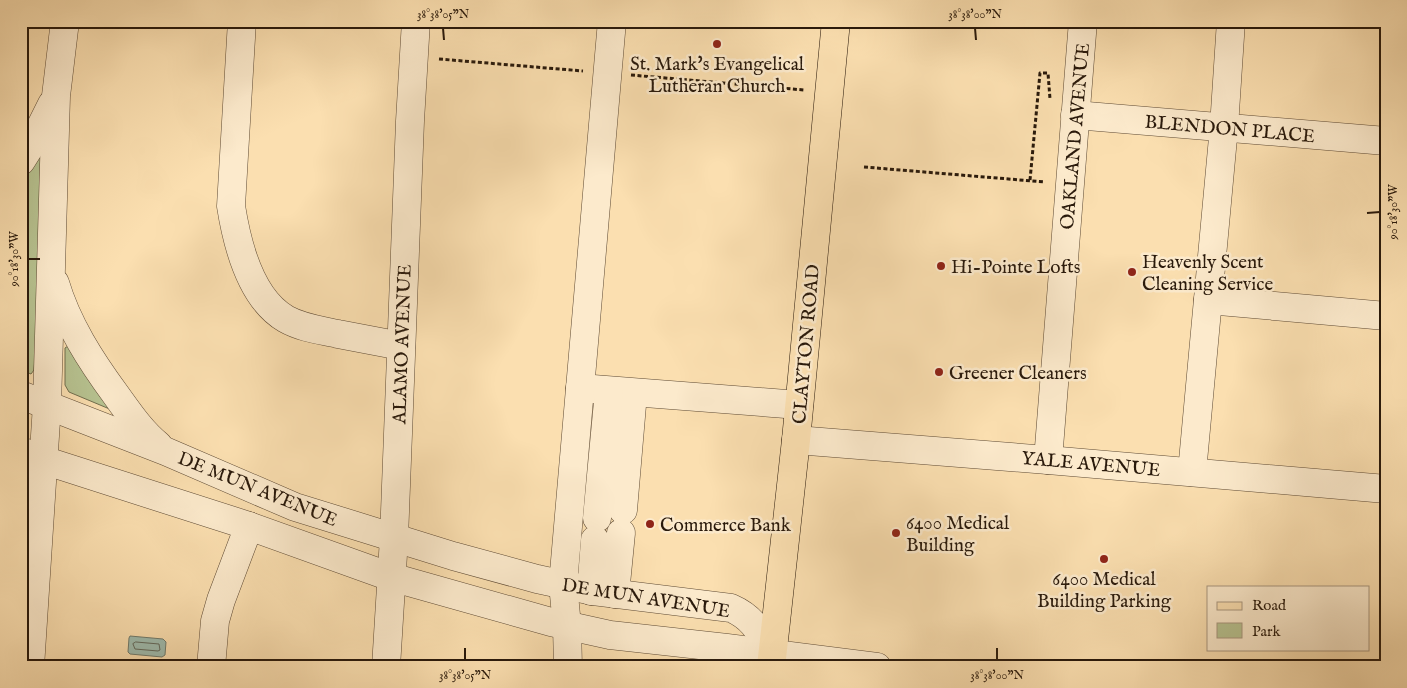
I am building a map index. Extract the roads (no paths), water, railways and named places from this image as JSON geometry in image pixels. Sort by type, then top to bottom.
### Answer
[{"type":"main road","name":"CLAYTON ROAD","points":[[772,660],[796,440],[836,21]]},
{"type":"street","points":[[30,667],[32,456],[47,405],[56,96],[65,21]]},
{"type":"street","points":[[242,21],[231,206],[236,234],[251,276],[268,304],[286,319],[308,328],[401,346]]},
{"type":"street","name":"ALAMO AVENUE","points":[[386,667],[394,538],[410,121],[416,21]]},
{"type":"street","points":[[568,667],[567,626],[590,590],[609,526],[612,21]]},
{"type":"street","name":"OAKLAND AVENUE","points":[[1048,460],[1083,21]]},
{"type":"street","points":[[1192,472],[1224,127],[1231,21]]},
{"type":"street","points":[[21,161],[33,142],[56,96]]},
{"type":"street","name":"BLENDON PLACE","points":[[1075,115],[1386,141]]},
{"type":"street","points":[[51,269],[61,304],[101,374],[147,436],[165,451]]},
{"type":"street","points":[[1208,300],[1386,316]]},
{"type":"street","points":[[609,391],[799,405]]},
{"type":"street","points":[[590,590],[609,391]]},
{"type":"street","name":"DE MUN AVENUE","points":[[21,396],[165,451],[295,507],[453,556],[590,590],[731,608],[742,613],[754,624],[772,660]]},
{"type":"street","name":"YALE AVENUE","points":[[796,440],[1386,489]]},
{"type":"street","name":"DE MUN AVENUE","points":[[32,456],[249,526],[391,577],[567,626],[610,636],[772,660]]},
{"type":"street","points":[[211,667],[215,621],[249,526]]},
{"type":"street","points":[[772,660],[877,667]]},
{"type":"water","points":[[130,636],[163,639],[166,642],[165,655],[162,657],[130,654],[128,652]]},
{"type":"place","name":"St. Mark's Evangelical Lutheran Church","points":[[717,44]]},
{"type":"place","name":"Hi-Pointe Lofts","points":[[941,266]]},
{"type":"place","name":"Heavenly Scent Cleaning Service","points":[[1132,272]]},
{"type":"place","name":"Greener Cleaners","points":[[939,372]]},
{"type":"place","name":"Commerce Bank","points":[[650,524]]},
{"type":"place","name":"6400 Medical Building","points":[[896,533]]},
{"type":"place","name":"6400 Medical Building Parking","points":[[1104,559]]}]
